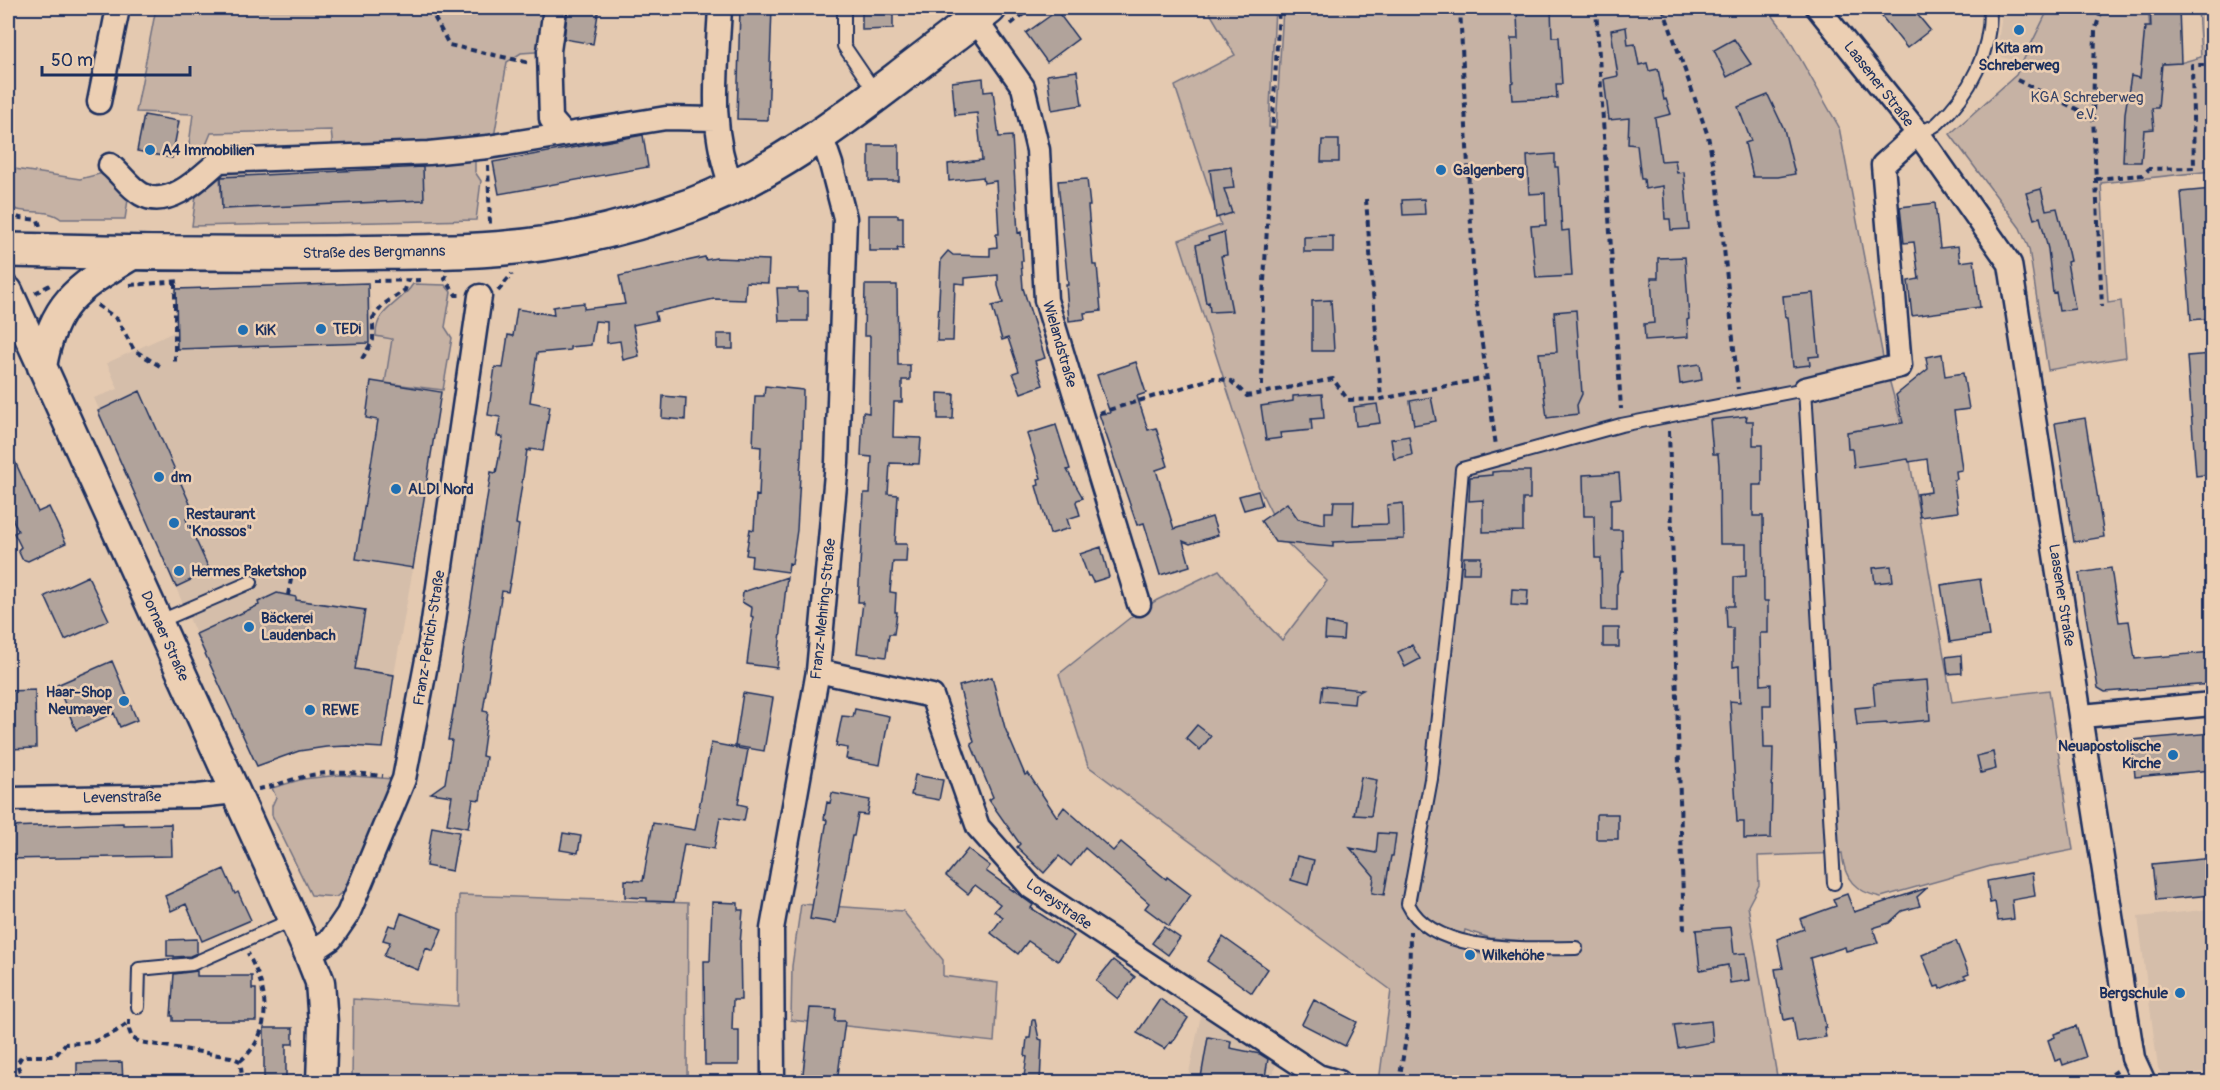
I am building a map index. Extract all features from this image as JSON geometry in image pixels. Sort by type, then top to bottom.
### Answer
[{"type":"main road","name":"Straße des Bergmanns","points":[[8,250],[134,254],[416,271],[490,249],[579,238],[693,204],[774,165],[821,135],[982,13]]},
{"type":"street","points":[[99,102],[118,8]]},
{"type":"street","points":[[555,8],[549,59],[551,119],[564,134]]},
{"type":"street","points":[[720,8],[715,119],[722,163],[732,187]]},
{"type":"street","name":"Laasener Straße","points":[[1818,8],[1918,133],[2010,264],[2082,716],[2133,1058],[2144,1083]]},
{"type":"street","name":"Wielandstraße","points":[[982,13],[1023,87],[1038,150],[1046,300],[1139,604]]},
{"type":"street","points":[[110,165],[144,196],[166,198],[198,180],[219,161],[429,153],[488,147],[666,118],[715,119]]},
{"type":"street","name":"Laasener Straße","points":[[1805,388],[1900,366],[1883,165],[1918,133]]},
{"type":"street","name":"Franz-Mehring-Straße","points":[[773,1083],[772,929],[818,671],[837,463],[845,218],[821,135]]},
{"type":"street","points":[[42,367],[52,327],[61,309],[76,292],[134,254]]},
{"type":"street","name":"Dornaer Straße","points":[[20,293],[42,367],[294,919],[320,982],[321,1083]]},
{"type":"street","name":"Franz-Petrich-Straße","points":[[309,954],[331,939],[348,914],[404,779],[429,649],[480,296]]},
{"type":"street","name":"Loreystraße","points":[[818,671],[932,696],[978,827],[1030,887],[1318,1076],[1339,1083]]},
{"type":"street","points":[[2082,716],[2212,704]]},
{"type":"street","name":"Levenstraße","points":[[8,799],[198,796],[236,792]]},
{"type":"lane","points":[[844,8],[844,46],[877,94]]},
{"type":"lane","name":"Laasener Straße","points":[[1918,133],[1937,124],[1972,80],[1982,62],[1988,40],[1990,8]]},
{"type":"lane","points":[[1576,948],[1476,946],[1420,923],[1408,904],[1431,779],[1451,599],[1462,469],[1621,425],[1805,388],[1834,883]]},
{"type":"lane","points":[[158,622],[251,582]]},
{"type":"lane","points":[[133,1011],[139,969],[192,964],[294,919]]},
{"type":"path","points":[[356,8],[372,8]]},
{"type":"path","points":[[431,8],[430,11],[449,45],[549,59]]},
{"type":"path","points":[[1262,386],[1263,300],[1279,8]]},
{"type":"path","points":[[1460,8],[1474,285],[1498,458]]},
{"type":"path","points":[[1596,8],[1621,425]]},
{"type":"path","points":[[1663,8],[1708,136],[1718,188],[1739,401]]},
{"type":"path","points":[[2101,11],[2095,31],[2093,117],[2102,307]]},
{"type":"path","points":[[2096,179],[2144,175],[2149,169],[2194,168],[2192,65],[2212,65]]},
{"type":"path","points":[[2017,80],[2093,117]]},
{"type":"path","points":[[488,147],[490,249]]},
{"type":"path","points":[[1366,199],[1381,399]]},
{"type":"path","points":[[8,213],[20,218],[38,220]]},
{"type":"path","points":[[362,281],[416,271]]},
{"type":"path","points":[[362,358],[373,340],[373,318],[384,304],[405,290],[416,271]]},
{"type":"path","points":[[436,280],[445,279]]},
{"type":"path","points":[[127,285],[190,281]]},
{"type":"path","points":[[20,293],[55,282],[76,292]]},
{"type":"path","points":[[175,282],[175,365]]},
{"type":"path","points":[[103,299],[95,304],[117,319],[134,350],[160,366]]},
{"type":"path","points":[[1082,418],[1214,378],[1231,381],[1247,396],[1259,396],[1333,379],[1348,400],[1381,399],[1486,378]]},
{"type":"path","points":[[1669,416],[1684,932]]},
{"type":"path","points":[[288,595],[292,574]]},
{"type":"path","points":[[236,792],[272,787],[304,777],[341,772],[404,779]]},
{"type":"path","points":[[1399,1083],[1409,1019],[1410,924]]},
{"type":"path","points":[[240,1061],[252,1051],[258,1042],[264,1016],[261,982],[243,941]]},
{"type":"path","points":[[133,1011],[129,1022],[132,1038],[140,1042],[231,1057],[240,1061]]},
{"type":"path","points":[[20,1083],[17,1064],[22,1056],[55,1056],[65,1044],[93,1042],[115,1032],[129,1022]]},
{"type":"path","points":[[240,1061],[243,1083]]},
{"type":"path","points":[[2106,1083],[2108,1077],[2120,1069]]},
{"type":"shaded area","name":"Kita am Schreberweg","points":[[2000,8],[2049,8],[2022,63],[1996,55],[2001,22]]},
{"type":"shaded area","points":[[368,283],[376,336],[392,338],[385,382],[441,392],[383,748],[326,747],[299,751],[257,766],[196,634],[94,398],[118,389],[107,363],[174,332],[176,289]]},
{"type":"shaded area","name":"Bergschule","points":[[2212,909],[2212,1071],[2172,1076],[2162,1074],[2158,1068],[2138,917]]},
{"type":"shaded area","points":[[1201,1015],[1220,1022],[1277,1057],[1272,1082],[1187,1082]]},
{"type":"green space","points":[[156,8],[555,8],[549,51],[521,53],[507,62],[493,143],[333,149],[331,130],[211,133],[204,150],[189,145],[193,114],[136,112]]},
{"type":"green space","points":[[1207,8],[1275,8],[1269,127],[1276,128],[1283,8],[1767,8],[1785,32],[1839,127],[1883,357],[1907,445],[1952,702],[2049,690],[2073,850],[1991,866],[1881,897],[1864,892],[1852,883],[1845,870],[1842,853],[1758,856],[1759,885],[1748,906],[1778,1082],[1379,1082],[1391,990],[1088,766],[1059,674],[1136,613],[1157,600],[1219,570],[1248,605],[1282,640],[1327,581],[1286,542],[1259,488],[1179,240],[1221,225],[1175,86],[1235,55]],"holes":[[[1465,930],[1490,938],[1524,941],[1526,957],[1481,954],[1461,947]]]},
{"type":"green space","name":"KGA Schreberweg e.V.","points":[[2049,8],[2148,8],[2153,64],[2180,63],[2201,57],[2198,8],[2212,8],[2212,171],[2101,183],[2108,303],[2121,301],[2126,357],[2048,370],[2029,249],[2020,228],[1950,134],[2016,75]]},
{"type":"green space","points":[[475,155],[475,172],[481,181],[476,220],[192,226],[198,180],[246,160],[246,176],[220,178],[222,209],[424,199],[397,169],[397,160]]},
{"type":"green space","points":[[8,168],[80,179],[107,172],[130,187],[125,219],[61,219],[49,213],[14,209],[8,206]]},
{"type":"green space","points":[[413,284],[445,285],[451,292],[445,327],[452,338],[443,390],[385,383],[392,339],[376,336],[377,327],[384,313]]},
{"type":"green space","points":[[340,775],[393,779],[349,887],[336,897],[311,895],[272,815],[272,806],[276,797],[272,788],[303,779]]},
{"type":"green space","points":[[459,895],[688,903],[687,1082],[352,1082],[353,999],[458,1006]]},
{"type":"green space","points":[[801,904],[903,911],[943,960],[943,976],[998,983],[994,1042],[791,1020],[792,966]]},
{"type":"building","points":[[568,8],[599,8],[593,44],[564,39]]},
{"type":"building","points":[[740,8],[772,8],[768,120],[737,119]]},
{"type":"building","points":[[862,8],[893,8],[893,29],[862,30]]},
{"type":"building","points":[[1519,8],[1551,8],[1552,37],[1559,37],[1562,84],[1556,84],[1557,98],[1512,100],[1511,39],[1518,39],[1517,13],[1519,13]]},
{"type":"building","points":[[1875,8],[1912,8],[1930,30],[1907,48]]},
{"type":"building","points":[[2150,8],[2179,8],[2181,63],[2162,64],[2158,108],[2152,108],[2154,129],[2144,130],[2141,162],[2123,162],[2125,113],[2131,76],[2140,78],[2145,27],[2151,27]]},
{"type":"building","points":[[1057,11],[1078,39],[1047,62],[1026,33]]},
{"type":"building","points":[[1626,27],[1628,45],[1635,44],[1639,65],[1647,63],[1649,71],[1658,69],[1664,100],[1666,99],[1671,114],[1655,118],[1661,161],[1675,160],[1677,173],[1684,172],[1689,229],[1671,230],[1670,219],[1665,219],[1663,186],[1645,189],[1644,179],[1641,179],[1637,145],[1628,144],[1629,118],[1609,120],[1604,79],[1618,76],[1611,30]]},
{"type":"building","points":[[1734,39],[1751,64],[1727,77],[1714,50]]},
{"type":"building","points":[[1077,71],[1082,105],[1052,110],[1047,75]]},
{"type":"building","points":[[983,78],[984,92],[993,91],[999,137],[1012,136],[1018,233],[1021,232],[1023,288],[1045,358],[1035,361],[1043,385],[1021,393],[1013,373],[1019,371],[1008,338],[1002,340],[992,306],[1003,303],[998,286],[998,275],[965,278],[965,284],[955,283],[953,341],[937,341],[941,259],[948,251],[953,255],[990,256],[990,248],[997,247],[996,234],[999,234],[996,181],[984,183],[983,177],[949,181],[948,164],[982,160],[977,113],[955,115],[952,82]]},
{"type":"building","points":[[1768,95],[1784,129],[1795,174],[1753,177],[1745,143],[1751,141],[1738,107]]},
{"type":"building","points":[[144,115],[179,121],[172,158],[137,151]]},
{"type":"building","points":[[643,135],[648,167],[499,194],[493,162]]},
{"type":"building","points":[[1322,140],[1339,140],[1339,162],[1321,162]]},
{"type":"building","points":[[869,145],[899,145],[899,181],[869,181]]},
{"type":"building","points":[[1555,154],[1555,167],[1558,167],[1562,231],[1569,230],[1572,276],[1536,278],[1531,226],[1546,225],[1545,193],[1529,194],[1527,156]]},
{"type":"building","points":[[423,167],[424,200],[222,209],[221,177]]},
{"type":"building","points":[[1231,167],[1234,188],[1224,189],[1232,213],[1216,218],[1210,170]]},
{"type":"building","points":[[1087,179],[1093,265],[1097,265],[1101,311],[1084,313],[1085,319],[1069,321],[1066,285],[1068,285],[1058,181]]},
{"type":"building","points":[[2041,189],[2046,210],[2057,208],[2070,261],[2067,262],[2075,309],[2059,311],[2056,292],[2053,293],[2048,249],[2040,217],[2034,219],[2026,193]]},
{"type":"building","points":[[2212,189],[2212,318],[2191,320],[2181,192]]},
{"type":"building","points":[[1424,199],[1425,214],[1403,215],[1402,200]]},
{"type":"building","points":[[1935,203],[1940,248],[1958,246],[1960,262],[1974,260],[1980,307],[1912,316],[1908,281],[1919,279],[1914,242],[1904,243],[1900,207]]},
{"type":"building","points":[[869,215],[903,217],[903,249],[869,251]]},
{"type":"building","points":[[1224,232],[1227,255],[1221,256],[1232,311],[1210,312],[1209,302],[1206,303],[1196,245],[1209,240],[1208,237]]},
{"type":"building","points":[[1333,236],[1333,252],[1304,252],[1304,237]]},
{"type":"building","points":[[705,257],[706,260],[716,258],[769,260],[768,283],[746,282],[745,300],[714,299],[655,312],[657,320],[633,325],[639,356],[623,360],[620,341],[607,343],[607,322],[595,321],[591,345],[570,347],[570,350],[537,353],[530,402],[550,406],[543,451],[527,450],[511,577],[508,592],[502,591],[483,711],[488,712],[482,756],[486,757],[480,800],[473,799],[468,828],[447,824],[452,796],[431,793],[445,783],[452,740],[448,740],[491,472],[496,473],[503,437],[497,436],[500,417],[488,415],[495,367],[503,368],[508,335],[513,336],[517,309],[554,315],[553,307],[564,305],[584,303],[584,309],[625,304],[619,276]]},
{"type":"building","points":[[1685,257],[1688,337],[1645,340],[1644,324],[1654,323],[1651,278],[1658,278],[1658,258]]},
{"type":"building","points":[[368,283],[369,343],[177,349],[176,289]]},
{"type":"building","points":[[865,285],[897,285],[898,365],[910,365],[910,380],[902,380],[902,402],[894,402],[893,437],[921,438],[919,464],[890,463],[888,494],[898,495],[895,544],[907,544],[906,562],[893,562],[890,592],[896,593],[895,612],[897,612],[894,634],[889,634],[886,657],[857,653],[863,602],[858,602],[864,493],[870,493],[872,457],[861,456],[863,412],[869,413],[870,336],[864,336]]},
{"type":"building","points":[[777,288],[798,288],[798,292],[808,292],[808,321],[779,321]]},
{"type":"building","points":[[1813,293],[1819,356],[1809,357],[1810,365],[1793,367],[1788,317],[1785,317],[1783,296]]},
{"type":"building","points":[[1331,300],[1334,351],[1312,351],[1312,301]]},
{"type":"building","points":[[1576,310],[1582,394],[1577,405],[1578,414],[1547,418],[1539,353],[1557,352],[1554,312]]},
{"type":"building","points":[[717,334],[733,334],[733,349],[717,349]]},
{"type":"building","points":[[1942,354],[1945,376],[1963,373],[1969,409],[1954,411],[1962,470],[1956,471],[1957,479],[1954,480],[1958,512],[1920,517],[1917,494],[1931,492],[1927,459],[1909,462],[1908,459],[1854,467],[1852,449],[1848,449],[1847,432],[1903,423],[1896,395],[1928,369],[1926,357]]},
{"type":"building","points":[[2212,354],[2212,474],[2196,476],[2187,356]]},
{"type":"building","points":[[1136,362],[1146,393],[1137,396],[1148,430],[1156,428],[1168,466],[1156,470],[1174,529],[1212,517],[1218,535],[1190,544],[1183,541],[1190,566],[1160,575],[1144,523],[1137,525],[1099,414],[1110,413],[1097,375]]},
{"type":"building","points":[[1700,364],[1702,380],[1680,384],[1678,367]]},
{"type":"building","name":"ALDI Nord","points":[[371,381],[441,392],[413,568],[356,559],[378,420],[366,418]]},
{"type":"building","points":[[765,386],[803,390],[797,530],[792,564],[789,563],[788,572],[751,567],[752,556],[746,555],[750,529],[754,530],[756,495],[759,496],[761,447],[753,446],[755,396],[764,396]]},
{"type":"building","points":[[140,391],[195,515],[186,519],[210,571],[176,587],[98,411]]},
{"type":"building","points":[[938,393],[954,394],[953,419],[938,419]]},
{"type":"building","points":[[1322,394],[1324,418],[1311,419],[1312,430],[1280,433],[1281,438],[1266,440],[1261,406],[1293,401],[1293,396]]},
{"type":"building","points":[[663,396],[686,398],[685,420],[662,418]]},
{"type":"building","points":[[1431,397],[1436,421],[1414,425],[1410,401]]},
{"type":"building","points":[[1377,404],[1380,423],[1356,426],[1354,407]]},
{"type":"building","points":[[1747,416],[1746,421],[1753,421],[1753,445],[1762,445],[1762,485],[1753,485],[1753,516],[1763,516],[1764,601],[1768,601],[1768,633],[1760,633],[1761,685],[1771,684],[1771,705],[1763,705],[1764,748],[1773,748],[1771,838],[1744,839],[1744,822],[1737,822],[1730,701],[1740,702],[1739,666],[1733,667],[1733,628],[1727,628],[1726,606],[1734,606],[1734,577],[1746,576],[1746,544],[1720,544],[1719,465],[1718,454],[1713,454],[1710,420]]},
{"type":"building","points":[[2085,418],[2104,537],[2074,542],[2055,423]]},
{"type":"building","points":[[1056,425],[1070,469],[1067,470],[1083,498],[1076,502],[1080,515],[1067,519],[1070,528],[1050,534],[1036,486],[1039,485],[1038,479],[1041,478],[1027,434]]},
{"type":"building","points":[[1409,436],[1412,455],[1394,459],[1391,439]]},
{"type":"building","points":[[8,446],[38,512],[49,507],[66,543],[28,561],[22,559],[18,550],[21,547],[14,533],[18,531],[8,509]]},
{"type":"building","points":[[1530,471],[1530,499],[1523,499],[1523,531],[1483,532],[1483,500],[1469,501],[1470,477],[1492,475],[1492,472]]},
{"type":"building","points":[[1619,473],[1621,498],[1611,499],[1611,530],[1622,530],[1623,571],[1621,571],[1617,584],[1617,610],[1602,610],[1601,558],[1595,558],[1594,516],[1584,516],[1583,475]]},
{"type":"building","points":[[1258,491],[1262,505],[1244,510],[1239,496]]},
{"type":"building","points":[[1334,501],[1354,501],[1353,525],[1388,524],[1387,505],[1403,503],[1404,539],[1333,542],[1333,547],[1275,542],[1261,521],[1287,503],[1298,519],[1325,524],[1325,512],[1333,512]]},
{"type":"building","points":[[1101,547],[1109,577],[1093,582],[1088,576],[1080,554]]},
{"type":"building","points":[[1464,557],[1481,557],[1480,573],[1463,573]]},
{"type":"building","points":[[1891,566],[1893,581],[1875,583],[1873,568]]},
{"type":"building","points":[[2111,568],[2119,622],[2129,621],[2135,659],[2212,652],[2212,684],[2105,692],[2098,688],[2079,573]]},
{"type":"building","points":[[88,576],[109,620],[65,640],[45,596]]},
{"type":"building","points":[[787,577],[777,668],[747,664],[753,617],[751,616],[752,608],[742,602],[743,592]]},
{"type":"building","points":[[1980,579],[1989,636],[1950,642],[1941,585]]},
{"type":"building","points":[[1512,589],[1528,590],[1527,606],[1511,605]]},
{"type":"building","name":"REWE","points":[[277,593],[296,597],[296,600],[365,610],[355,669],[394,675],[383,748],[326,747],[299,751],[257,766],[196,634],[259,605],[258,602]]},
{"type":"building","points":[[1326,622],[1344,626],[1343,640],[1325,639]]},
{"type":"building","points":[[1603,628],[1619,628],[1619,647],[1603,647]]},
{"type":"building","points":[[1412,645],[1420,659],[1405,667],[1398,652]]},
{"type":"building","points":[[1961,655],[1962,673],[1948,674],[1946,657]]},
{"type":"building","points":[[112,661],[137,720],[120,727],[114,713],[76,730],[57,685]]},
{"type":"building","points":[[992,677],[1005,728],[1025,775],[1028,773],[1057,817],[1064,807],[1113,851],[1121,842],[1166,879],[1167,877],[1191,895],[1169,926],[1145,908],[1149,903],[1085,848],[1071,866],[1059,856],[1044,873],[1017,847],[1020,844],[989,800],[993,797],[971,744],[974,742],[959,686]]},
{"type":"building","points":[[1927,680],[1930,720],[1857,725],[1855,708],[1875,706],[1873,684]]},
{"type":"building","points":[[1323,686],[1363,690],[1355,694],[1354,704],[1321,701]]},
{"type":"building","points":[[35,690],[36,748],[8,749],[8,691]]},
{"type":"building","points":[[743,693],[773,698],[764,751],[735,746]]},
{"type":"building","points":[[855,709],[889,716],[880,765],[846,759],[848,748],[836,746],[842,716],[853,717]]},
{"type":"building","points":[[1197,725],[1211,736],[1200,750],[1186,738]]},
{"type":"building","name":"Neuapostolische Kirche","points":[[2212,733],[2212,770],[2135,777],[2132,740]]},
{"type":"building","points":[[711,743],[748,750],[738,804],[747,806],[744,821],[720,817],[714,849],[684,844],[674,902],[625,897],[625,880],[643,881],[653,823],[695,830]]},
{"type":"building","points":[[1993,752],[1996,769],[1981,773],[1977,756]]},
{"type":"building","points":[[915,775],[943,780],[939,800],[911,795]]},
{"type":"building","points":[[1361,777],[1377,780],[1371,816],[1354,815]]},
{"type":"building","points":[[832,793],[870,800],[867,815],[858,814],[836,923],[810,919],[827,820],[824,819],[827,802],[830,803]]},
{"type":"building","points":[[1597,814],[1618,814],[1618,839],[1596,839]]},
{"type":"building","points":[[123,823],[123,825],[171,824],[172,856],[8,859],[8,827]]},
{"type":"building","points":[[432,827],[459,832],[452,871],[426,866]]},
{"type":"building","points":[[563,833],[581,836],[578,853],[560,850]]},
{"type":"building","points":[[1378,833],[1396,834],[1384,895],[1372,893],[1374,876],[1350,848],[1376,853]]},
{"type":"building","points":[[968,849],[990,866],[986,871],[1033,905],[1031,908],[1074,936],[1058,961],[1028,941],[1018,954],[991,933],[1003,917],[994,911],[1000,904],[975,885],[968,894],[946,876]]},
{"type":"building","points":[[1297,856],[1314,860],[1308,885],[1291,880]]},
{"type":"building","points":[[2212,858],[2212,895],[2156,900],[2152,864]]},
{"type":"building","points":[[224,869],[235,894],[238,892],[251,920],[202,941],[186,904],[171,911],[165,896]]},
{"type":"building","points":[[2032,873],[2035,896],[2012,900],[2014,919],[1998,921],[1995,902],[1990,903],[1987,881]]},
{"type":"building","points":[[1927,888],[1917,897],[1920,906],[1902,911],[1889,923],[1873,928],[1878,943],[1846,951],[1845,947],[1810,958],[1826,1027],[1824,1027],[1826,1037],[1797,1042],[1793,1018],[1784,1020],[1775,969],[1783,968],[1777,939],[1804,929],[1800,919],[1836,906],[1833,899],[1847,894],[1854,912]]},
{"type":"building","points":[[712,902],[738,903],[738,910],[743,910],[740,944],[741,1000],[733,1000],[732,1030],[739,1030],[739,1065],[705,1065],[704,961],[710,961]]},
{"type":"building","points":[[401,913],[442,929],[433,951],[426,948],[418,970],[384,956],[390,942],[383,940],[389,925],[396,927]]},
{"type":"building","points":[[1164,927],[1180,938],[1168,955],[1152,943]]},
{"type":"building","points":[[1731,927],[1734,954],[1746,953],[1750,980],[1730,983],[1728,965],[1700,970],[1696,930]]},
{"type":"building","points":[[1223,937],[1268,969],[1252,993],[1207,961]]},
{"type":"building","points":[[197,939],[197,953],[190,956],[167,956],[167,940]]},
{"type":"building","points":[[1956,941],[1969,974],[1964,976],[1966,978],[1940,989],[1939,986],[1935,987],[1922,955]]},
{"type":"building","points":[[1113,960],[1135,977],[1118,999],[1096,981]]},
{"type":"building","points":[[197,971],[197,976],[252,976],[252,989],[256,989],[256,1021],[173,1021],[173,1016],[171,1016],[174,974]]},
{"type":"building","points":[[1160,999],[1188,1018],[1172,1043],[1170,1042],[1165,1049],[1137,1033]]},
{"type":"building","points":[[1314,1000],[1357,1022],[1345,1046],[1302,1024]]},
{"type":"building","points":[[810,1008],[836,1009],[835,1021],[845,1021],[837,1083],[802,1083]]},
{"type":"building","points":[[1032,1020],[1035,1020],[1039,1039],[1042,1040],[1040,1083],[1023,1083],[1027,1038],[1030,1038]]},
{"type":"building","points":[[1711,1021],[1713,1042],[1678,1048],[1674,1025]]},
{"type":"building","points":[[2076,1026],[2086,1057],[2063,1065],[2061,1059],[2055,1061],[2048,1040],[2055,1037],[2054,1034]]},
{"type":"building","points":[[264,1028],[293,1028],[293,1044],[286,1044],[286,1083],[264,1083]]},
{"type":"building","points":[[1208,1037],[1231,1041],[1230,1048],[1260,1054],[1268,1059],[1264,1083],[1200,1083]]},
{"type":"building","points":[[122,1062],[123,1083],[77,1083],[77,1063]]},
{"type":"place","name":"Kita am Schreberweg","points":[[2019,30]]},
{"type":"place","name":"A4 Immobilien","points":[[150,150]]},
{"type":"place","name":"Galgenberg","points":[[1441,170]]},
{"type":"place","name":"TEDi","points":[[321,329]]},
{"type":"place","name":"KiK","points":[[243,330]]},
{"type":"place","name":"dm","points":[[159,477]]},
{"type":"place","name":"ALDI Nord","points":[[396,489]]},
{"type":"place","name":"Restaurant \"Knossos\"","points":[[174,523]]},
{"type":"place","name":"Hermes Paketshop","points":[[179,571]]},
{"type":"place","name":"Bäckerei Laudenbach","points":[[249,627]]},
{"type":"place","name":"Haar-Shop Neumayer","points":[[124,701]]},
{"type":"place","name":"REWE","points":[[310,710]]},
{"type":"place","name":"Neuapostolische Kirche","points":[[2173,755]]},
{"type":"place","name":"Wilkehöhe","points":[[1470,955]]},
{"type":"place","name":"Bergschule","points":[[2180,993]]}]
